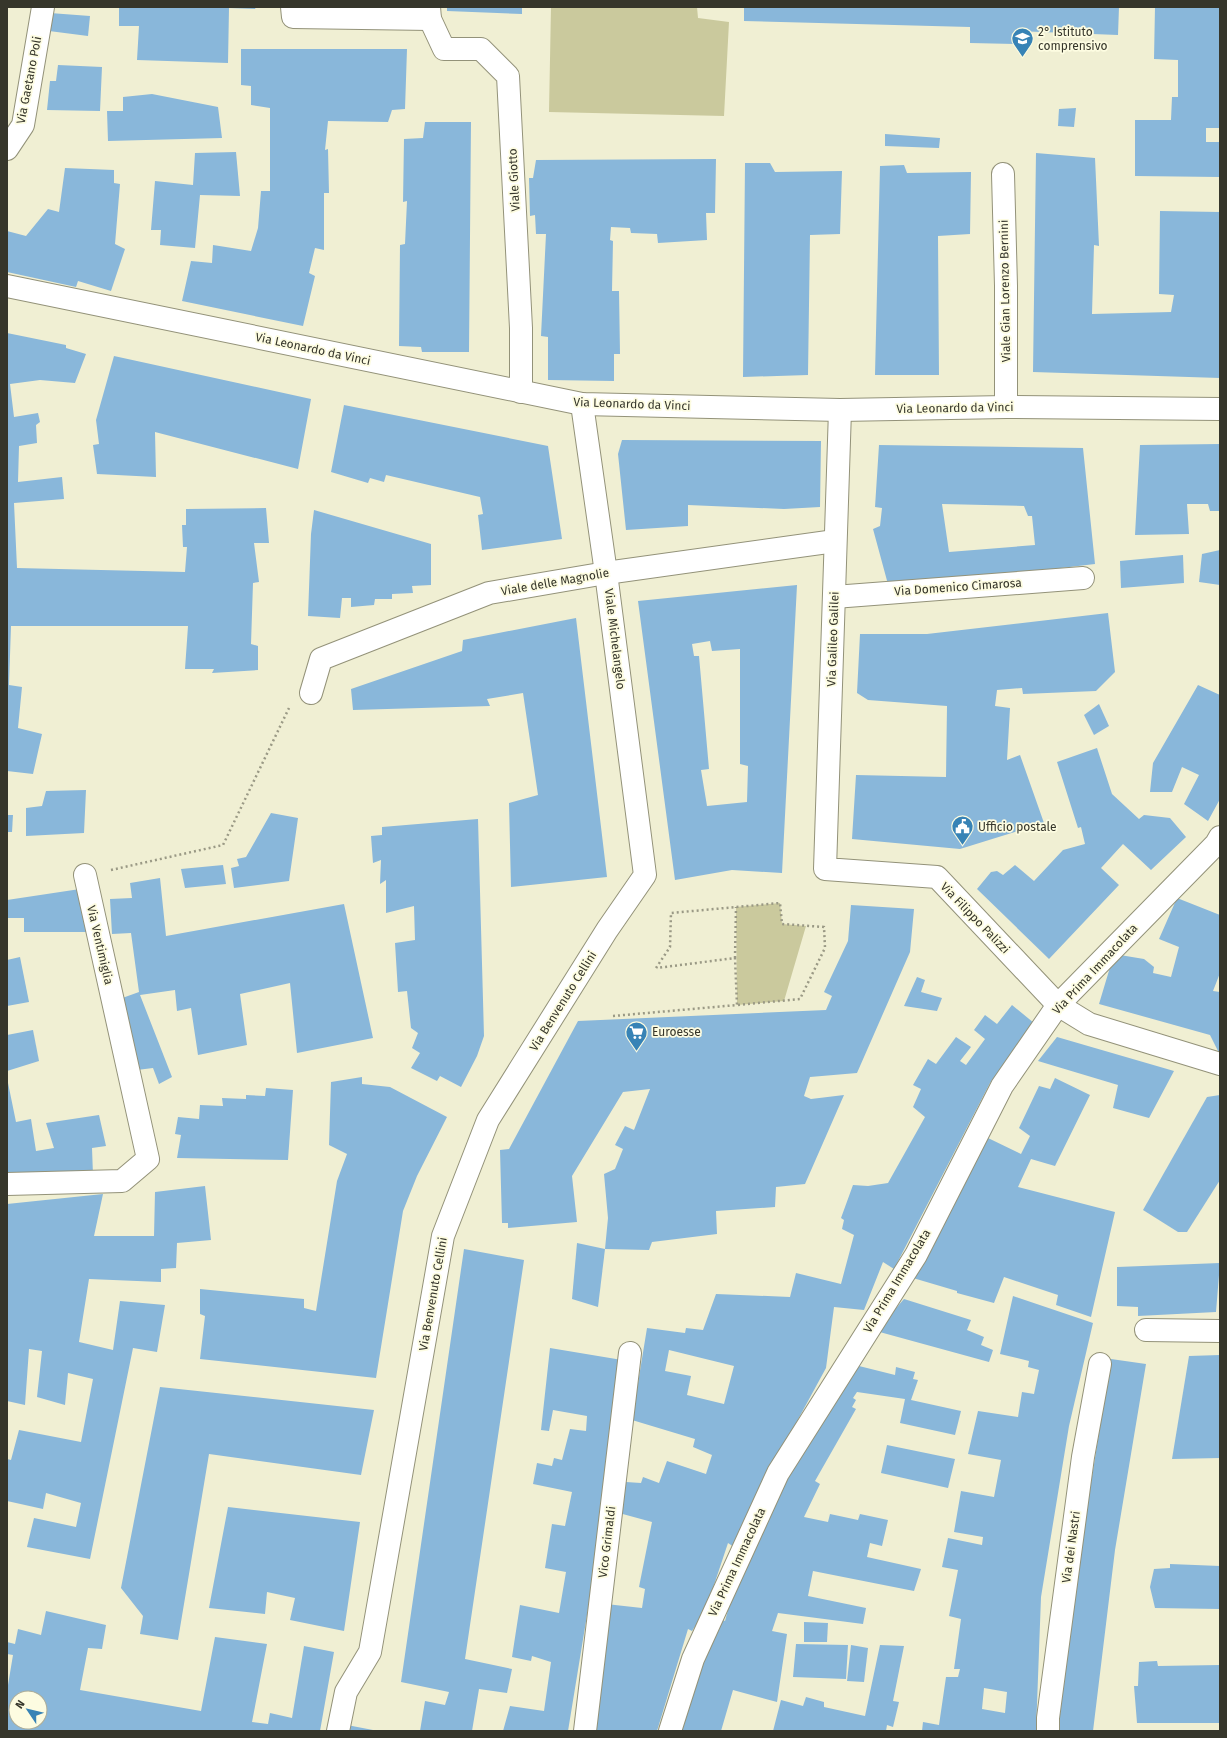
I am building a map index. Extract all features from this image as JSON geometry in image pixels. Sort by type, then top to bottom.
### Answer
[{"type":"street","name":"Via Gaetano Poli","points":[[7,149],[23,125],[43,7]]},
{"type":"street","points":[[293,12],[429,13]]},
{"type":"street","name":"Viale Giotto","points":[[429,13],[444,49],[481,49],[508,76],[521,328],[521,392]]},
{"type":"street","name":"Viale Gian Lorenzo Bernini","points":[[1003,174],[1006,286],[1006,407]]},
{"type":"street","name":"Via Leonardo da Vinci","points":[[7,286],[582,404],[840,410],[1006,407],[1220,409]]},
{"type":"street","name":"Viale Michelangelo","points":[[582,404],[606,573],[645,875]]},
{"type":"street","name":"Via Galileo Galilei","points":[[825,869],[840,410]]},
{"type":"street","name":"Viale delle Magnolie","points":[[311,693],[320,659],[489,593],[606,573],[835,541]]},
{"type":"street","name":"Via Domenico Cimarosa","points":[[834,597],[1082,578]]},
{"type":"street","name":"Via Prima Immacolata","points":[[670,1731],[692,1659],[778,1473],[916,1255],[1002,1086],[1058,1005],[1216,844],[1220,837]]},
{"type":"street","name":"Via Filippo Palizzi","points":[[825,869],[937,877],[1058,1005],[1089,1024],[1220,1064]]},
{"type":"street","name":"Via Ventimiglia","points":[[7,1184],[122,1181],[148,1159],[85,875]]},
{"type":"street","name":"Via Benvenuto Cellini","points":[[338,1731],[346,1692],[370,1652],[443,1236],[488,1120],[607,930],[645,875]]},
{"type":"street","points":[[1146,1330],[1220,1331]]},
{"type":"street","name":"Vico Grimaldi","points":[[585,1731],[630,1353]]},
{"type":"street","name":"Via dei Nastri","points":[[1048,1731],[1048,1718],[1083,1457],[1100,1364]]},
{"type":"path","points":[[85,875],[223,845],[290,706]]},
{"type":"path","points":[[613,1016],[800,999],[825,948],[824,927],[782,924],[780,902],[671,913],[670,947],[656,968],[735,958]]},
{"type":"path","points":[[736,907],[735,958],[737,1005]]},
{"type":"green space","points":[[551,7],[697,7],[698,18],[729,22],[724,116],[549,112]]},
{"type":"green space","points":[[780,903],[782,924],[806,926],[784,1001],[737,1005],[736,907]]},
{"type":"building","points":[[119,7],[256,7],[255,9],[229,8],[228,63],[137,60],[139,26],[119,26]]},
{"type":"building","points":[[447,7],[522,7],[522,14],[447,11]]},
{"type":"building","points":[[744,7],[1119,7],[1118,35],[1016,31],[1015,44],[970,43],[970,27],[744,21]]},
{"type":"building","points":[[1155,7],[1220,7],[1220,128],[1206,128],[1206,142],[1219,142],[1219,177],[1135,176],[1135,120],[1171,120],[1172,97],[1178,97],[1178,60],[1154,59]]},
{"type":"building","points":[[50,13],[90,16],[88,36],[49,31]]},
{"type":"building","points":[[241,49],[407,49],[405,109],[392,110],[388,122],[328,121],[325,150],[328,149],[329,193],[324,193],[324,250],[315,248],[309,273],[315,276],[303,326],[182,301],[191,261],[212,263],[213,245],[251,251],[258,228],[261,191],[270,191],[270,108],[251,105],[251,86],[241,85]]},
{"type":"building","points":[[58,65],[102,67],[100,111],[47,110],[50,81],[56,81]]},
{"type":"building","points":[[152,94],[218,107],[222,138],[108,141],[107,111],[123,111],[123,97]]},
{"type":"building","points":[[1076,108],[1074,127],[1058,126],[1059,109]]},
{"type":"building","points":[[425,122],[471,122],[469,352],[422,352],[421,347],[399,346],[400,245],[405,244],[407,201],[403,202],[404,139],[423,138]]},
{"type":"building","points":[[885,134],[940,138],[939,148],[885,146]]},
{"type":"building","points":[[236,152],[240,196],[200,195],[195,248],[160,245],[161,230],[151,230],[155,181],[193,185],[195,153]]},
{"type":"building","points":[[1036,153],[1095,158],[1099,246],[1094,245],[1092,314],[1171,312],[1174,295],[1159,294],[1160,211],[1220,212],[1220,378],[1033,372]]},
{"type":"building","points":[[716,159],[715,213],[706,213],[707,240],[658,243],[657,234],[631,233],[630,228],[611,227],[610,240],[613,241],[612,291],[619,291],[620,354],[614,354],[614,381],[548,380],[548,337],[541,336],[546,234],[536,234],[535,215],[530,216],[529,178],[533,178],[536,160]]},
{"type":"building","points":[[745,163],[770,163],[775,172],[842,171],[840,234],[810,235],[808,375],[743,377]]},
{"type":"building","points":[[904,165],[907,173],[971,172],[970,234],[938,236],[939,375],[875,375],[880,166]]},
{"type":"building","points":[[65,168],[114,170],[114,183],[120,184],[115,244],[125,249],[111,291],[78,281],[76,287],[7,272],[7,231],[26,236],[48,209],[59,212]]},
{"type":"building","points":[[7,333],[66,345],[66,348],[86,354],[75,383],[40,380],[10,384],[14,417],[38,413],[40,422],[36,425],[37,443],[19,446],[18,482],[62,477],[64,499],[14,503],[17,568],[185,572],[187,547],[183,547],[182,525],[186,525],[186,509],[266,508],[269,543],[254,543],[259,582],[253,583],[251,644],[258,646],[258,670],[212,673],[214,669],[185,669],[188,626],[11,626],[9,685],[22,687],[18,728],[42,734],[33,774],[7,771]]},
{"type":"building","points":[[114,356],[311,399],[298,469],[155,432],[156,477],[97,474],[93,445],[99,444],[96,420]]},
{"type":"building","points":[[344,405],[548,446],[562,539],[482,550],[478,515],[483,514],[480,497],[386,475],[384,482],[370,478],[368,483],[331,472]]},
{"type":"building","points":[[622,440],[821,441],[820,507],[784,509],[688,505],[688,526],[626,530],[618,454]]},
{"type":"building","points":[[1220,444],[1220,511],[1210,511],[1208,504],[1187,504],[1189,534],[1135,535],[1140,445]]},
{"type":"building","points":[[879,445],[1083,448],[1095,564],[889,588],[873,529],[880,526],[882,508],[875,507]],"holes":[[[942,504],[1024,506],[1028,516],[1032,516],[1035,545],[949,552]]]},
{"type":"building","points":[[314,510],[431,544],[431,585],[412,586],[413,593],[392,594],[392,599],[375,599],[374,605],[351,607],[351,598],[342,598],[340,618],[308,616],[311,534]]},
{"type":"building","points":[[1220,550],[1220,585],[1199,582],[1202,554]]},
{"type":"building","points":[[1183,555],[1184,583],[1121,588],[1120,561]]},
{"type":"building","points":[[797,585],[782,873],[732,870],[675,880],[638,601]],"holes":[[[710,641],[712,651],[740,649],[740,764],[748,766],[747,802],[707,806],[701,770],[709,769],[699,656],[694,656],[692,644]]]},
{"type":"building","points":[[1108,613],[1115,672],[1096,691],[1023,694],[1022,688],[997,690],[995,706],[1010,708],[1007,760],[1020,755],[1044,823],[960,849],[852,839],[856,775],[946,777],[947,706],[868,700],[857,693],[860,634],[927,634]]},
{"type":"building","points":[[576,618],[607,877],[511,887],[509,803],[538,795],[523,693],[487,699],[490,706],[353,710],[351,689],[462,651],[463,640]]},
{"type":"building","points":[[1198,685],[1220,695],[1220,799],[1208,821],[1184,804],[1199,775],[1182,767],[1172,792],[1150,792],[1153,763]]},
{"type":"building","points":[[1099,704],[1109,726],[1094,735],[1084,715]]},
{"type":"building","points":[[1097,748],[1112,794],[1139,819],[1144,815],[1170,818],[1186,837],[1151,870],[1123,844],[1101,868],[1119,885],[1049,959],[977,889],[991,872],[997,871],[1003,875],[1015,865],[1034,881],[1063,850],[1085,844],[1081,827],[1078,828],[1057,762]]},
{"type":"building","points":[[86,790],[84,833],[26,836],[26,808],[42,806],[46,791]]},
{"type":"building","points":[[271,813],[298,818],[289,881],[234,888],[231,868],[239,866],[237,859],[246,857]]},
{"type":"building","points":[[7,815],[13,815],[12,832],[7,832]]},
{"type":"building","points":[[478,819],[484,1036],[477,1056],[461,1087],[440,1076],[437,1081],[411,1068],[420,1053],[412,1048],[418,1033],[411,1028],[407,991],[398,992],[395,943],[415,940],[414,906],[386,913],[386,880],[380,884],[381,860],[373,863],[371,836],[382,835],[382,827]]},
{"type":"building","points":[[223,865],[226,884],[185,888],[181,869]]},
{"type":"building","points":[[160,878],[166,936],[344,904],[373,1038],[297,1053],[290,983],[240,994],[247,1045],[198,1055],[191,1008],[177,1011],[175,990],[140,995],[172,1077],[159,1084],[153,1068],[137,1070],[114,1001],[139,992],[131,933],[112,934],[110,899],[132,898],[130,883]]},
{"type":"building","points":[[80,889],[89,932],[24,932],[24,918],[7,918],[7,900]]},
{"type":"building","points":[[1177,898],[1220,915],[1220,973],[1213,991],[1220,992],[1220,1051],[1218,1051],[1210,1035],[1099,1004],[1114,954],[1144,959],[1154,967],[1153,973],[1171,977],[1179,947],[1159,939]]},
{"type":"building","points":[[851,905],[914,909],[910,952],[857,1073],[810,1077],[804,1096],[811,1099],[844,1095],[805,1184],[776,1187],[775,1207],[716,1211],[717,1234],[652,1242],[649,1250],[605,1249],[608,1218],[604,1174],[615,1169],[623,1149],[615,1145],[625,1126],[634,1130],[650,1089],[623,1092],[572,1176],[577,1222],[508,1228],[508,1223],[502,1223],[500,1150],[509,1149],[578,1021],[826,1010],[832,996],[824,992],[848,941]]},
{"type":"building","points":[[20,957],[29,1002],[7,1006],[7,960]]},
{"type":"building","points":[[917,977],[925,980],[921,992],[942,998],[937,1011],[904,1006]]},
{"type":"building","points":[[1012,1005],[1034,1023],[990,1083],[894,1269],[883,1262],[864,1310],[834,1307],[826,1368],[771,1469],[734,1547],[728,1543],[706,1609],[692,1631],[688,1629],[657,1731],[584,1731],[606,1604],[642,1608],[645,1589],[639,1587],[652,1522],[619,1513],[626,1482],[641,1483],[643,1477],[659,1483],[667,1461],[706,1474],[712,1455],[693,1447],[695,1439],[632,1420],[647,1328],[685,1333],[686,1328],[703,1330],[716,1294],[790,1297],[796,1273],[841,1284],[854,1235],[842,1229],[844,1220],[841,1218],[853,1185],[868,1186],[888,1183],[925,1117],[913,1107],[921,1089],[913,1085],[928,1059],[936,1064],[956,1037],[971,1047],[960,1061],[966,1065],[985,1039],[974,1030],[985,1015],[997,1024]],"holes":[[[669,1350],[734,1366],[724,1404],[687,1395],[691,1376],[665,1371]]]},
{"type":"building","points":[[33,1030],[39,1061],[7,1071],[7,1035]]},
{"type":"building","points":[[1057,1037],[1174,1071],[1149,1118],[1113,1108],[1118,1085],[1038,1061]]},
{"type":"building","points":[[362,1077],[362,1084],[390,1087],[447,1117],[417,1176],[403,1211],[376,1378],[200,1359],[205,1316],[200,1314],[200,1289],[304,1299],[304,1308],[316,1311],[337,1181],[347,1154],[329,1145],[331,1082]]},
{"type":"building","points":[[7,1078],[16,1122],[31,1119],[36,1151],[54,1148],[46,1123],[99,1115],[106,1146],[92,1148],[93,1175],[7,1178]]},
{"type":"building","points":[[1055,1078],[1090,1095],[1055,1166],[1031,1159],[1018,1187],[1115,1212],[1091,1317],[1056,1305],[1058,1295],[1004,1277],[994,1303],[957,1293],[957,1291],[913,1278],[947,1208],[988,1138],[1021,1154],[1030,1136],[1019,1128],[1039,1086],[1050,1089]]},
{"type":"building","points":[[266,1088],[293,1090],[288,1160],[177,1158],[181,1135],[175,1134],[178,1117],[199,1119],[200,1105],[223,1106],[222,1098],[246,1099],[246,1095],[265,1096]]},
{"type":"building","points":[[1220,1095],[1220,1180],[1187,1232],[1178,1232],[1143,1210],[1207,1097]]},
{"type":"building","points":[[205,1186],[211,1240],[177,1243],[176,1268],[161,1269],[161,1282],[89,1279],[79,1342],[113,1350],[120,1301],[165,1305],[157,1352],[133,1348],[90,1559],[27,1547],[34,1518],[76,1527],[81,1503],[46,1493],[43,1509],[7,1501],[7,1459],[11,1460],[19,1430],[81,1442],[93,1379],[68,1373],[65,1405],[37,1397],[42,1351],[29,1349],[25,1405],[7,1401],[7,1204],[103,1194],[94,1236],[154,1236],[155,1192]]},
{"type":"building","points":[[577,1243],[605,1249],[598,1307],[572,1299]]},
{"type":"building","points":[[464,1249],[524,1260],[465,1659],[512,1669],[507,1693],[479,1689],[472,1731],[420,1731],[425,1701],[445,1705],[449,1692],[401,1682]]},
{"type":"building","points":[[1220,1263],[1216,1312],[1138,1316],[1138,1307],[1117,1306],[1117,1267]]},
{"type":"building","points":[[1013,1296],[1093,1323],[1069,1426],[1041,1597],[1036,1731],[922,1731],[923,1722],[939,1725],[946,1677],[958,1677],[960,1669],[954,1669],[961,1619],[949,1616],[958,1570],[942,1567],[948,1538],[982,1545],[983,1537],[954,1532],[961,1491],[994,1497],[1001,1460],[968,1454],[978,1411],[1018,1417],[1022,1392],[1034,1394],[1039,1370],[1028,1367],[1029,1361],[1000,1354]],"holes":[[[984,1688],[1007,1692],[1005,1713],[982,1709]]]},
{"type":"building","points":[[904,1299],[971,1320],[967,1330],[984,1337],[981,1345],[993,1350],[989,1362],[876,1331]]},
{"type":"building","points":[[550,1348],[622,1360],[597,1554],[568,1731],[503,1731],[510,1706],[544,1711],[551,1662],[532,1656],[531,1661],[512,1657],[520,1605],[559,1613],[566,1572],[545,1568],[552,1524],[565,1526],[572,1492],[533,1484],[537,1463],[552,1466],[554,1458],[562,1460],[570,1429],[586,1431],[587,1416],[553,1410],[549,1431],[541,1430]]},
{"type":"building","points":[[1220,1355],[1220,1458],[1172,1459],[1189,1356]]},
{"type":"building","points":[[1111,1359],[1146,1364],[1115,1550],[1093,1731],[1058,1731],[1079,1557]]},
{"type":"building","points":[[851,1364],[895,1375],[896,1367],[915,1372],[913,1379],[918,1380],[911,1400],[961,1411],[955,1435],[900,1423],[905,1399],[857,1392],[853,1398],[856,1400],[852,1407],[856,1409],[815,1481],[820,1484],[804,1517],[828,1522],[830,1514],[858,1520],[860,1514],[888,1520],[882,1546],[870,1543],[867,1557],[921,1569],[914,1591],[813,1571],[808,1596],[866,1608],[863,1624],[778,1613],[772,1631],[787,1634],[777,1702],[733,1690],[721,1731],[676,1731],[719,1618],[725,1621],[736,1581],[788,1469]]},
{"type":"building","points":[[160,1387],[374,1410],[361,1475],[209,1454],[178,1640],[140,1634],[143,1616],[121,1588]]},
{"type":"building","points":[[887,1445],[955,1459],[948,1488],[881,1473]]},
{"type":"building","points":[[228,1507],[360,1522],[344,1631],[290,1620],[295,1598],[267,1592],[265,1614],[209,1608]]},
{"type":"building","points":[[1170,1564],[1220,1566],[1220,1609],[1155,1608],[1150,1587],[1154,1569],[1170,1568]]},
{"type":"building","points":[[46,1611],[106,1625],[102,1649],[88,1648],[80,1690],[201,1711],[215,1637],[267,1644],[252,1722],[268,1724],[270,1713],[292,1718],[304,1646],[334,1652],[320,1731],[7,1730],[7,1691],[13,1655],[7,1654],[7,1642],[15,1644],[18,1629],[41,1635]]},
{"type":"building","points":[[804,1622],[828,1623],[827,1642],[804,1642]]},
{"type":"building","points":[[796,1644],[848,1645],[846,1679],[793,1677]]},
{"type":"building","points":[[851,1645],[868,1648],[864,1682],[847,1681]]},
{"type":"building","points":[[880,1645],[904,1646],[893,1701],[899,1702],[893,1727],[887,1725],[886,1731],[773,1731],[781,1700],[803,1706],[806,1697],[824,1702],[824,1707],[865,1716]]},
{"type":"building","points":[[1157,1661],[1158,1666],[1220,1665],[1220,1723],[1137,1723],[1134,1686],[1138,1686],[1139,1662]]},
{"type":"building","points":[[347,1725],[373,1730],[373,1731],[345,1731]]},
{"type":"place","name":"2° Istituto comprensivo","points":[[1023,58]]},
{"type":"place","name":"Ufficio postale","points":[[962,846]]},
{"type":"place","name":"Euroesse","points":[[637,1052]]}]
